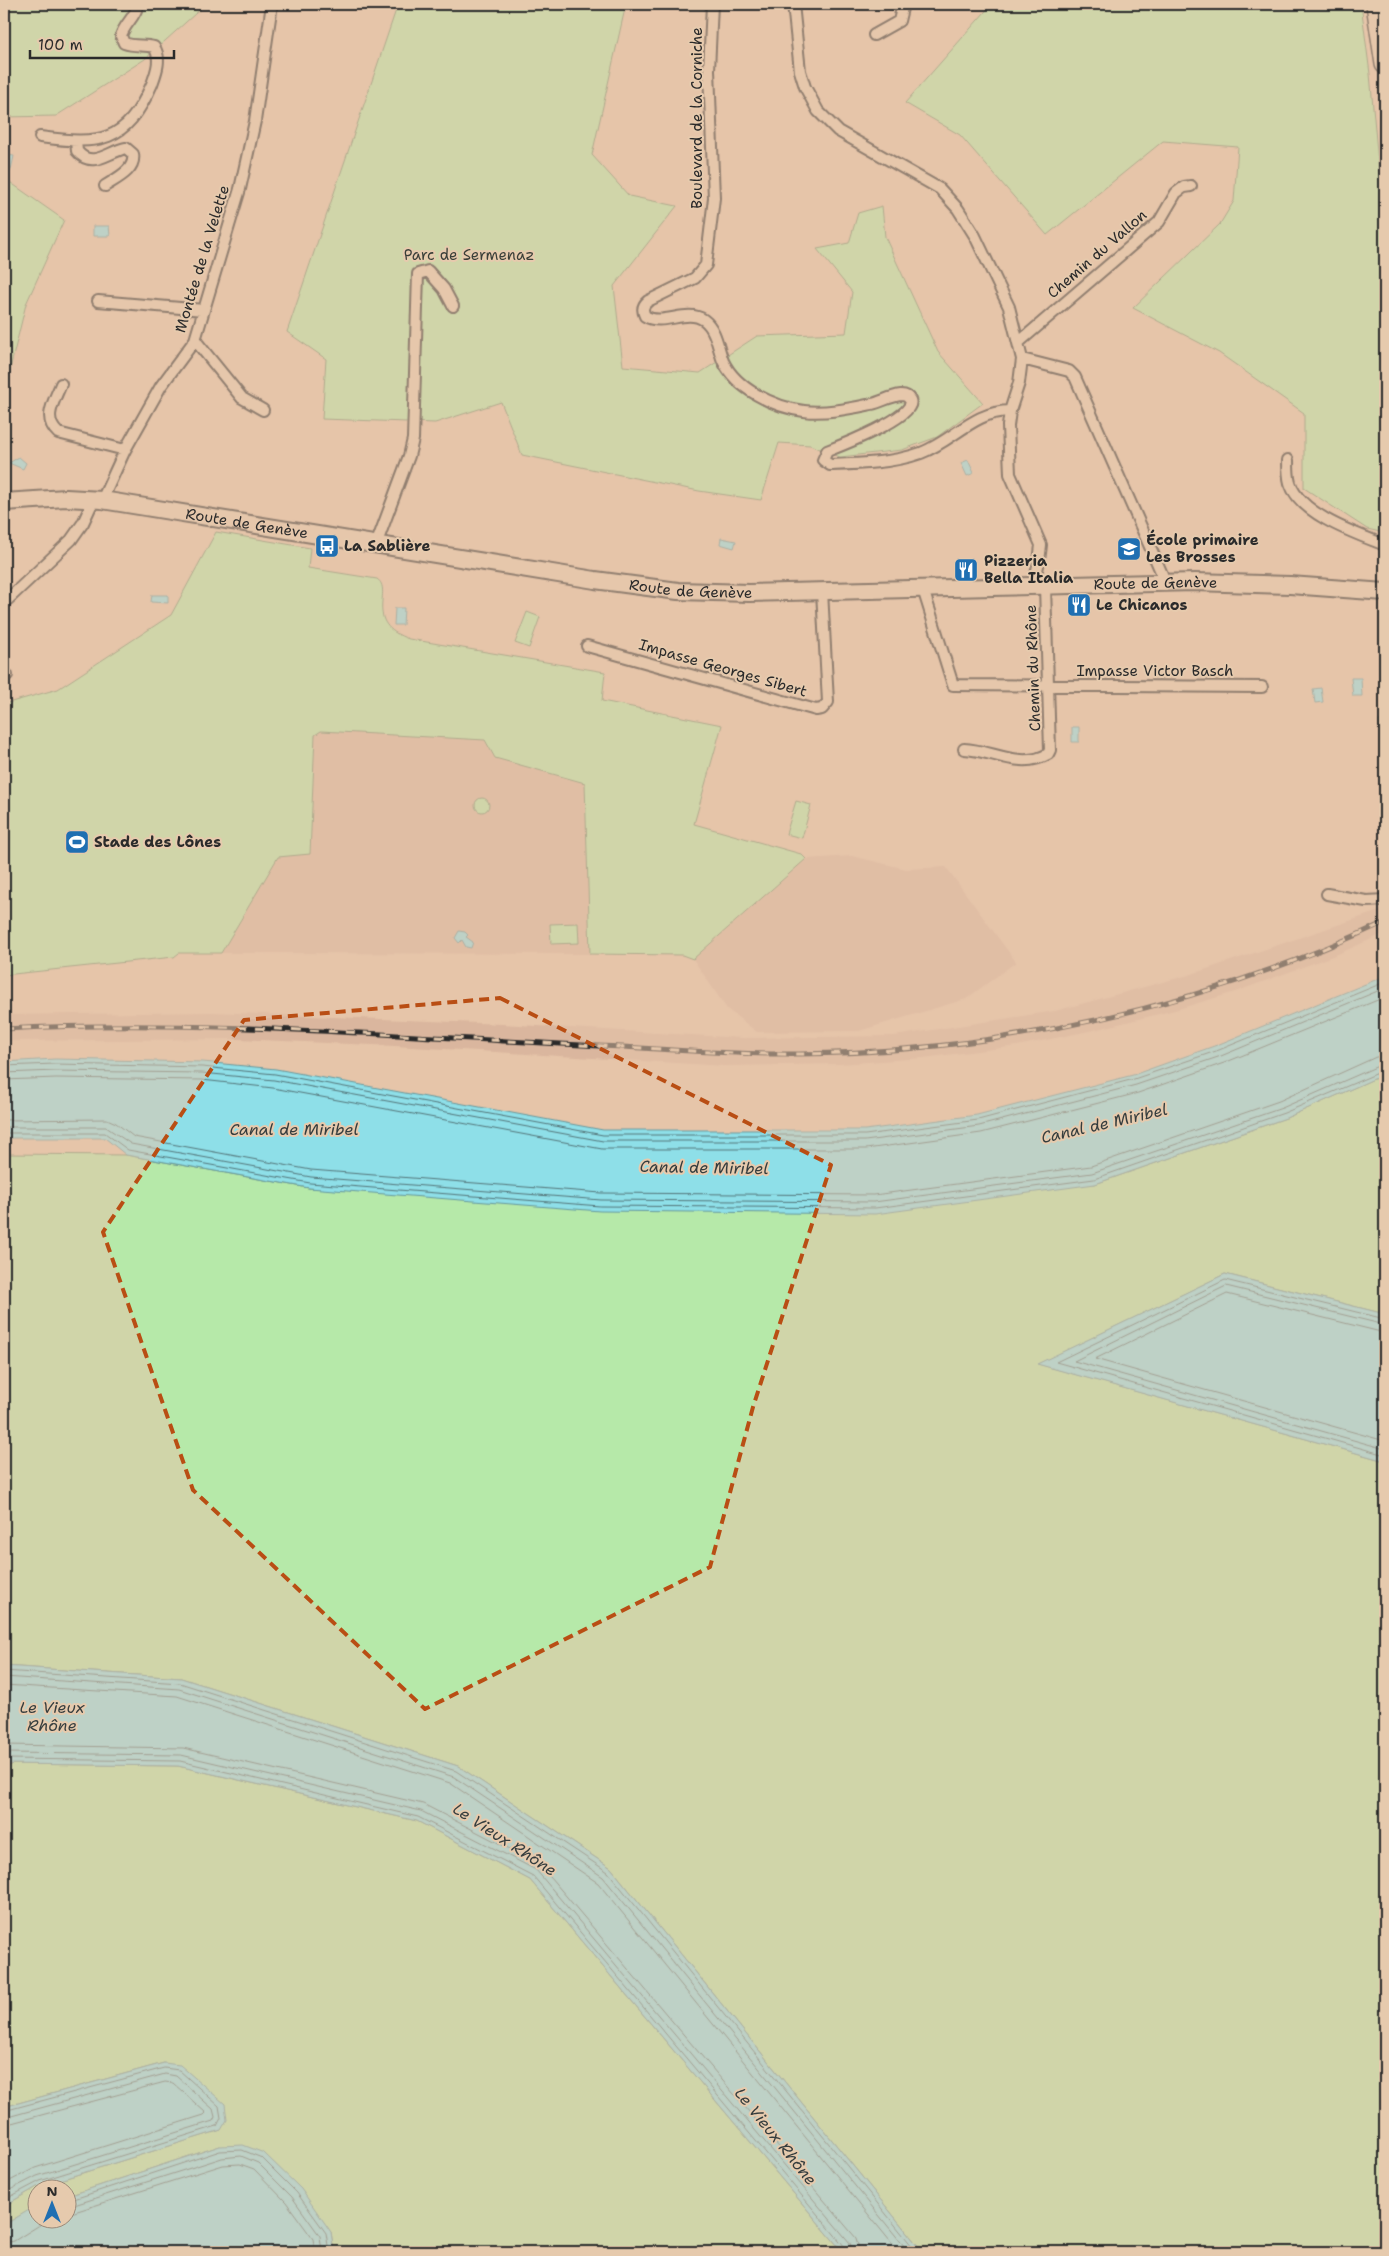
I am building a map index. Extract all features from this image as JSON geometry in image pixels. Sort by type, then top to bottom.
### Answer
[{"type":"highway","points":[[1376,4],[1385,64]]},
{"type":"main road","name":"Route de Genève","points":[[4,502],[66,498],[98,500],[511,568],[678,591],[740,593],[1166,583],[1290,585],[1385,592]]},
{"type":"street","points":[[40,138],[76,142],[102,139],[121,130],[142,104],[155,76],[158,60],[154,47],[133,46],[124,43],[120,36],[124,26],[132,18],[138,4]]},
{"type":"street","name":"Montée de la Velette","points":[[4,604],[71,540],[98,500],[161,386],[195,340],[240,189],[255,121],[272,4]]},
{"type":"street","name":"Boulevard de la Corniche","points":[[712,4],[709,70],[714,198],[706,265],[695,278],[643,305],[642,311],[645,316],[656,320],[684,316],[702,319],[712,329],[724,362],[739,382],[765,399],[779,405],[816,412],[873,404],[896,396],[904,395],[909,398],[910,408],[904,414],[874,431],[827,451],[823,460],[830,465],[893,460],[917,454],[983,415],[1010,410]]},
{"type":"street","points":[[793,4],[800,71],[805,88],[818,111],[838,131],[940,189],[958,209],[975,236],[1009,307],[1022,359],[1019,383],[1010,410],[1008,426],[1010,474],[1041,545],[1039,586]]},
{"type":"street","points":[[874,35],[899,21],[903,4]]},
{"type":"street","points":[[76,142],[77,151],[86,158],[99,159],[126,148],[134,154],[129,169],[106,186]]},
{"type":"street","name":"Chemin du Vallon","points":[[1018,343],[1158,222],[1176,193],[1184,187],[1191,186]]},
{"type":"street","points":[[376,545],[409,456],[413,439],[418,274],[428,271],[444,289],[453,306]]},
{"type":"street","points":[[98,301],[204,310]]},
{"type":"street","points":[[195,340],[242,398],[263,410]]},
{"type":"street","points":[[1022,359],[1069,371],[1075,376],[1166,583]]},
{"type":"street","points":[[61,384],[49,414],[53,428],[58,433],[125,450]]},
{"type":"street","points":[[1288,460],[1290,483],[1295,493],[1311,510],[1352,532],[1385,545]]},
{"type":"street","name":"Chemin du Rhône","points":[[964,749],[1028,761],[1042,758],[1050,750],[1048,686],[1039,586]]},
{"type":"street","name":"Impasse Victor Basch","points":[[923,589],[953,685],[1262,687]]},
{"type":"street","name":"Impasse Georges Sibert","points":[[587,646],[816,710],[822,709],[828,702],[822,591]]},
{"type":"street","points":[[1326,894],[1360,901],[1385,900]]},
{"type":"highlighted area","points":[[500,998],[831,1165],[753,1407],[710,1567],[425,1709],[193,1490],[103,1232],[244,1020]]},
{"type":"shaded area","points":[[321,731],[485,740],[495,758],[586,783],[590,954],[221,953],[278,857],[315,734]]},
{"type":"shaded area","points":[[852,856],[906,869],[946,867],[1016,962],[966,999],[859,1031],[757,1032],[727,1009],[693,959],[806,859]]},
{"type":"shaded area","points":[[1385,909],[1385,933],[1338,954],[1235,992],[1175,1010],[1094,1030],[1017,1046],[923,1058],[840,1064],[725,1066],[395,1046],[238,1039],[4,1041],[4,1015],[212,1012],[502,1024],[743,1038],[894,1036],[1055,1011],[1189,975]]},
{"type":"green space","points":[[4,4],[206,4],[145,59],[56,116],[4,117]]},
{"type":"green space","name":"Parc de Sermenaz","points":[[398,4],[626,4],[592,155],[629,196],[677,206],[614,286],[623,366],[700,373],[757,336],[846,333],[852,292],[817,249],[849,243],[858,213],[882,206],[885,237],[938,352],[983,403],[937,437],[902,450],[840,457],[810,445],[779,443],[761,500],[699,491],[522,455],[501,402],[435,423],[322,419],[326,359],[287,332]]},
{"type":"green space","points":[[992,4],[1361,4],[1370,74],[1379,174],[1385,177],[1385,533],[1367,529],[1304,488],[1304,413],[1219,353],[1133,308],[1220,224],[1234,201],[1238,147],[1163,141],[1047,235],[960,135],[905,103]]},
{"type":"green space","points":[[4,178],[64,220],[26,304],[10,369],[4,433]]},
{"type":"green space","points":[[216,532],[310,548],[308,568],[377,579],[383,591],[383,616],[387,624],[395,632],[409,639],[605,672],[602,701],[722,725],[694,824],[801,854],[806,859],[693,959],[682,955],[590,954],[585,783],[495,758],[485,740],[321,731],[315,735],[310,854],[278,857],[221,953],[179,953],[174,957],[4,975],[4,704],[58,689],[171,615]]},
{"type":"green space","points":[[527,612],[540,617],[529,648],[515,643]]},
{"type":"green space","points":[[1385,720],[1385,758],[1379,721]]},
{"type":"green space","points":[[482,798],[487,800],[489,805],[487,810],[482,812],[477,810],[475,805],[477,800]]},
{"type":"green space","points":[[796,801],[811,805],[802,838],[786,834]]},
{"type":"green space","points":[[578,923],[579,943],[551,944],[550,924]]},
{"type":"green space","points":[[1385,1074],[1385,1314],[1225,1274],[1038,1364],[1385,1461],[1385,2252],[923,2252],[611,1868],[458,1766],[181,1678],[4,1666],[4,1154],[126,1155],[309,1188],[1095,1184],[1286,1118]]},
{"type":"green space","points":[[13,1764],[178,1766],[417,1821],[530,1880],[843,2252],[334,2252],[331,2232],[220,2146],[78,2193],[78,2178],[66,2178],[221,2130],[164,2063],[4,2107],[4,1769]]},
{"type":"green space","points":[[28,2192],[28,2211],[4,2225],[4,2206]]},
{"type":"water","points":[[7,155],[14,156],[11,170],[5,169]]},
{"type":"water","points":[[93,226],[109,226],[110,236],[93,236]]},
{"type":"water","points":[[19,457],[26,463],[23,469],[9,463]]},
{"type":"water","points":[[968,460],[974,473],[967,476],[961,463]]},
{"type":"water","points":[[721,538],[736,541],[734,548],[720,544]]},
{"type":"water","points":[[152,595],[168,595],[168,603],[151,602]]},
{"type":"water","points":[[395,608],[404,608],[403,625],[394,625]]},
{"type":"water","points":[[1351,678],[1361,678],[1362,696],[1353,696]]},
{"type":"water","points":[[1321,688],[1323,702],[1315,703],[1313,689]]},
{"type":"water","points":[[1072,727],[1079,727],[1079,742],[1072,742]]},
{"type":"water","points":[[459,931],[465,932],[468,935],[466,937],[473,942],[471,948],[466,947],[462,940],[459,943],[455,938]]},
{"type":"water","name":"Canal de Miribel","points":[[1385,976],[1385,1074],[1286,1118],[1095,1184],[875,1214],[600,1211],[309,1188],[126,1155],[105,1138],[4,1138],[4,1062],[55,1059],[203,1062],[276,1069],[603,1130],[865,1130],[977,1115],[1133,1075],[1217,1045]]},
{"type":"water","points":[[1225,1274],[1385,1314],[1385,1461],[1037,1364]]},
{"type":"water","name":"Le Vieux Rhône","points":[[4,1666],[181,1678],[458,1766],[611,1868],[923,2252],[843,2252],[530,1880],[417,1821],[178,1766],[4,1764]]},
{"type":"water","points":[[164,2063],[180,2065],[225,2104],[227,2120],[221,2130],[66,2178],[28,2178],[28,2192],[4,2206],[4,2107]]},
{"type":"water","points":[[243,2145],[264,2153],[301,2189],[331,2232],[334,2252],[4,2252],[4,2225],[28,2211],[28,2228],[78,2228],[78,2193],[220,2146]]},
{"type":"railway","points":[[4,1029],[81,1026],[236,1027],[733,1053],[799,1054],[874,1051],[1025,1034],[1173,1001],[1245,978],[1316,952],[1385,922]]},
{"type":"place","name":"La Sablière","points":[[327,546]]},
{"type":"place","name":"École primaire Les Brosses","points":[[1129,549]]},
{"type":"place","name":"Pizzeria Bella Italia","points":[[966,570]]},
{"type":"place","name":"Le Chicanos","points":[[1079,605]]},
{"type":"place","name":"Stade des Lônes","points":[[77,842]]}]
